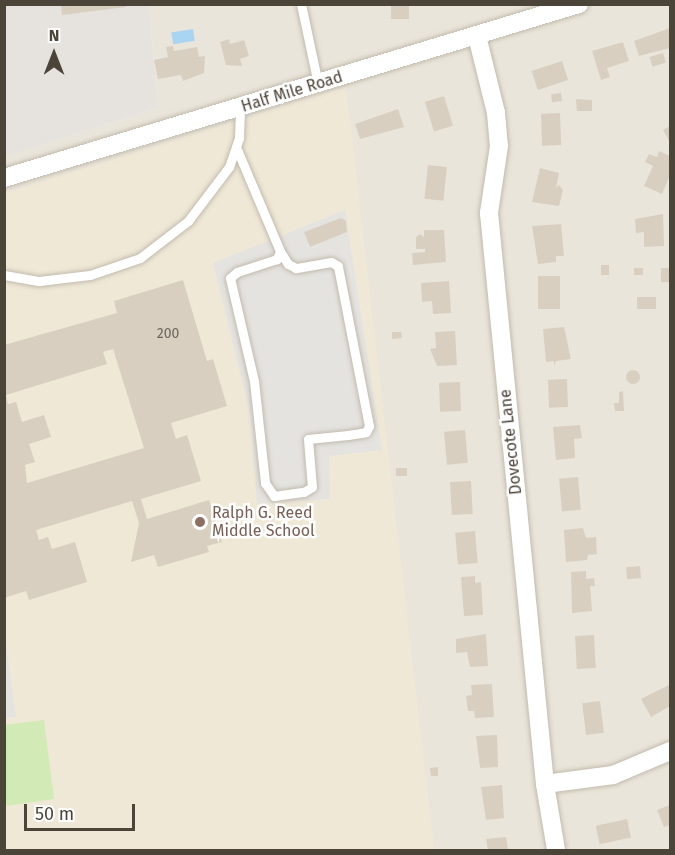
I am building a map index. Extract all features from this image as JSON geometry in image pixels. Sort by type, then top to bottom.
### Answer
[{"type":"street","name":"Half Mile Road","points":[[4,178],[579,4]]},
{"type":"street","name":"Dovecote Lane","points":[[477,36],[496,113],[499,146],[489,213],[545,784],[556,850]]},
{"type":"street","points":[[545,784],[613,775],[670,751]]},
{"type":"lane","points":[[301,4],[318,84]]},
{"type":"lane","points":[[4,275],[39,280],[90,275],[140,258],[188,221],[228,167],[236,147],[240,108]]},
{"type":"lane","points":[[236,147],[280,251],[288,264],[296,268],[331,262],[338,266],[369,426],[366,432],[308,439],[312,488],[304,492],[274,496],[266,483],[254,381],[230,278],[237,272],[277,259],[280,251]]},
{"type":"shaded area","points":[[5,5],[149,5],[158,108],[5,156]]},
{"type":"shaded area","points":[[149,5],[670,5],[670,850],[5,850],[4,156],[158,108]]},
{"type":"shaded area","name":"Ralph G. Reed Middle School","points":[[346,87],[434,850],[5,850],[5,193]]},
{"type":"shaded area","points":[[345,210],[382,450],[329,456],[330,499],[257,504],[250,413],[213,263]]},
{"type":"shaded area","points":[[5,636],[16,717],[4,718]]},
{"type":"green space","points":[[44,720],[54,799],[5,806],[5,725]]},
{"type":"water","points":[[193,29],[195,41],[173,44],[171,32]]},
{"type":"building","points":[[61,4],[125,4],[126,7],[62,15]]},
{"type":"building","points":[[391,4],[409,4],[409,19],[391,19]]},
{"type":"building","points":[[670,28],[670,48],[639,56],[634,41]]},
{"type":"building","points":[[229,39],[230,44],[244,40],[249,56],[240,59],[242,66],[226,65],[220,42]]},
{"type":"building","points":[[623,42],[629,61],[607,68],[610,77],[601,80],[592,51]]},
{"type":"building","points":[[173,46],[174,51],[197,47],[199,57],[205,56],[204,73],[183,81],[181,75],[158,79],[154,60],[168,57],[166,47]]},
{"type":"building","points":[[663,53],[666,63],[653,67],[650,57]]},
{"type":"building","points":[[562,61],[568,80],[538,90],[532,71]]},
{"type":"building","points":[[561,93],[562,101],[552,102],[551,94]]},
{"type":"building","points":[[444,96],[453,126],[434,131],[425,102]]},
{"type":"building","points":[[576,99],[592,100],[592,111],[577,111]]},
{"type":"building","points":[[398,109],[404,127],[360,139],[355,124]]},
{"type":"building","points":[[560,113],[561,145],[542,146],[541,114]]},
{"type":"building","points":[[670,126],[670,143],[663,130]]},
{"type":"building","points":[[659,151],[670,156],[670,175],[662,194],[644,186],[653,166],[645,162],[649,154],[657,157]]},
{"type":"building","points":[[428,165],[447,167],[443,201],[424,199]]},
{"type":"building","points":[[540,168],[559,173],[556,188],[559,185],[563,190],[559,206],[532,202]]},
{"type":"building","points":[[663,214],[664,246],[644,247],[644,232],[636,233],[635,219]]},
{"type":"building","points":[[341,218],[346,221],[347,232],[310,247],[304,232]]},
{"type":"building","points":[[561,224],[564,256],[556,256],[556,262],[538,264],[532,226]]},
{"type":"building","points":[[424,230],[444,230],[446,262],[413,265],[412,253],[425,252],[425,249],[416,249],[416,237],[420,234],[424,237]]},
{"type":"building","points":[[601,265],[609,265],[609,275],[601,275]]},
{"type":"building","points":[[634,268],[643,268],[643,275],[634,275]]},
{"type":"building","points":[[661,268],[670,268],[670,282],[661,282]]},
{"type":"building","points":[[538,276],[560,276],[560,309],[538,309]]},
{"type":"building","points":[[183,280],[207,361],[213,359],[227,406],[171,423],[176,439],[187,435],[201,481],[141,499],[147,519],[209,500],[222,542],[207,546],[209,552],[158,567],[154,555],[131,562],[139,523],[132,501],[36,530],[39,540],[48,537],[52,549],[75,542],[87,582],[29,600],[26,591],[4,598],[4,345],[117,313],[114,301]],"holes":[[[113,349],[144,448],[27,483],[25,465],[35,462],[29,444],[51,437],[44,415],[22,422],[16,402],[8,404],[6,395],[107,364],[103,352]]]},
{"type":"building","points":[[449,281],[451,313],[433,314],[432,301],[422,302],[421,283]]},
{"type":"building","points":[[637,297],[656,297],[656,309],[637,309]]},
{"type":"building","points":[[564,327],[571,359],[556,361],[554,366],[554,361],[546,362],[543,329]]},
{"type":"building","points":[[455,331],[457,365],[437,366],[430,349],[436,348],[435,332]]},
{"type":"building","points":[[392,332],[401,332],[402,338],[392,339]]},
{"type":"building","points":[[630,370],[636,370],[640,377],[636,384],[630,384],[626,380],[626,374]]},
{"type":"building","points":[[567,379],[568,407],[549,408],[548,380]]},
{"type":"building","points":[[460,382],[461,411],[440,412],[439,383]]},
{"type":"building","points":[[623,391],[624,411],[615,411],[614,403],[619,403],[619,392]]},
{"type":"building","points":[[580,425],[582,438],[574,439],[575,458],[556,460],[553,427]]},
{"type":"building","points":[[465,430],[468,463],[447,465],[444,432]]},
{"type":"building","points":[[396,468],[407,468],[407,476],[396,476]]},
{"type":"building","points":[[578,477],[581,510],[562,512],[559,479]]},
{"type":"building","points":[[471,481],[473,514],[452,515],[450,482]]},
{"type":"building","points":[[583,528],[586,538],[596,537],[597,554],[588,555],[587,560],[566,562],[564,530]]},
{"type":"building","points":[[475,531],[478,563],[458,565],[455,533]]},
{"type":"building","points":[[640,566],[641,578],[627,579],[626,567]]},
{"type":"building","points":[[586,571],[586,579],[594,578],[595,586],[590,586],[592,611],[572,613],[571,572]]},
{"type":"building","points":[[475,576],[475,583],[481,582],[483,615],[464,616],[461,577]]},
{"type":"building","points":[[486,634],[488,666],[470,667],[467,652],[456,653],[456,639]]},
{"type":"building","points":[[594,635],[596,668],[577,669],[575,636]]},
{"type":"building","points":[[492,684],[494,717],[475,718],[474,711],[468,711],[466,696],[472,695],[471,685]]},
{"type":"building","points":[[669,685],[670,706],[651,717],[641,699]]},
{"type":"building","points":[[600,701],[604,733],[586,735],[582,703]]},
{"type":"building","points":[[497,735],[498,767],[480,768],[476,736]]},
{"type":"building","points":[[438,767],[438,776],[431,776],[430,768]]},
{"type":"building","points":[[502,785],[504,818],[486,820],[481,787]]},
{"type":"building","points":[[670,805],[670,825],[664,827],[657,810]]},
{"type":"building","points":[[627,819],[631,838],[600,844],[596,826]]},
{"type":"building","points":[[506,837],[508,850],[488,850],[486,839]]},
{"type":"place","name":"Ralph G. Reed Middle School","points":[[200,522]]}]
